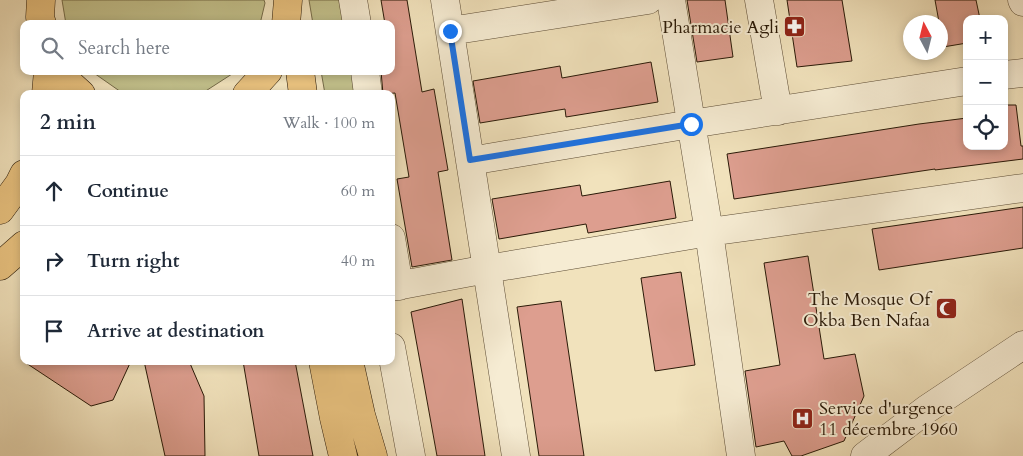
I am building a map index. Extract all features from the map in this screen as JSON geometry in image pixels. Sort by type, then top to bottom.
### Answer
[{"type":"main road","points":[[41,0],[41,20]]},
{"type":"main road","points":[[46,90],[48,75]]},
{"type":"main road","points":[[64,75],[77,90]]},
{"type":"main road","points":[[251,90],[265,75]]},
{"type":"main road","points":[[301,75],[302,90]]},
{"type":"main road","points":[[0,210],[20,182]]},
{"type":"main road","points":[[0,266],[20,248]]},
{"type":"main road","points":[[325,365],[343,456]]},
{"type":"main road","points":[[350,365],[361,415],[373,456]]},
{"type":"street","points":[[354,0],[356,20]]},
{"type":"street","points":[[445,0],[516,456]]},
{"type":"street","points":[[450,31],[648,0]]},
{"type":"street","points":[[671,0],[709,232],[741,456]]},
{"type":"street","points":[[759,0],[778,111]]},
{"type":"street","points":[[1008,75],[1023,73]]},
{"type":"street","points":[[366,75],[367,90]]},
{"type":"street","points":[[470,160],[963,82]]},
{"type":"street","points":[[395,287],[487,269],[709,232],[1023,188]]},
{"type":"street","points":[[865,456],[926,409],[1023,345]]},
{"type":"street","points":[[394,365],[411,456]]},
{"type":"shaded area","points":[[62,0],[264,0],[265,3],[261,20],[65,20]]},
{"type":"shaded area","points":[[309,0],[342,0],[345,20],[312,20]]},
{"type":"shaded area","points":[[97,75],[230,75],[207,90],[118,90]]},
{"type":"shaded area","points":[[322,75],[355,75],[357,90],[324,90]]},
{"type":"building","points":[[381,0],[407,0],[422,92],[434,89],[448,170],[438,172],[452,260],[412,267],[397,179],[409,177],[395,90],[383,90],[381,75],[395,75],[395,20],[384,20]]},
{"type":"building","points":[[687,0],[725,0],[733,57],[697,62]]},
{"type":"building","points":[[787,0],[842,0],[852,61],[797,67]]},
{"type":"building","points":[[935,0],[976,0],[979,15],[963,15],[963,44],[948,46],[948,15],[938,15]]},
{"type":"building","points":[[651,62],[658,102],[566,117],[565,109],[480,123],[473,81],[560,66],[562,78]]},
{"type":"building","points":[[1008,105],[1016,105],[1021,146],[1023,146],[1023,159],[935,169],[734,199],[727,154],[963,118],[963,150],[1008,150]]},
{"type":"building","points":[[670,181],[676,218],[588,233],[586,224],[499,239],[492,199],[580,185],[582,196]]},
{"type":"building","points":[[1023,207],[1023,248],[879,270],[872,229]]},
{"type":"building","name":"Service d'urgence 11 décembre 1960","points":[[808,256],[824,359],[855,354],[864,396],[844,441],[801,456],[792,456],[784,441],[756,447],[745,371],[780,365],[764,263]]},
{"type":"building","points":[[681,272],[695,365],[655,371],[641,278]]},
{"type":"building","points":[[462,299],[485,456],[437,456],[411,312]]},
{"type":"building","points":[[561,301],[584,456],[539,456],[517,307]]},
{"type":"building","points":[[29,365],[129,365],[113,400],[91,406]]},
{"type":"building","points":[[145,365],[191,365],[204,396],[205,456],[165,456]]},
{"type":"building","points":[[244,365],[296,365],[313,456],[259,456]]},
{"type":"place","name":"Pharmacie Agli","points":[[795,27]]},
{"type":"place","name":"The Mosque Of Okba Ben Nafaa","points":[[946,309]]},
{"type":"place","name":"Service d'urgence 11 décembre 1960","points":[[803,418]]},
{"type":"route","points":[[450,31],[470,160],[691,124]]}]
